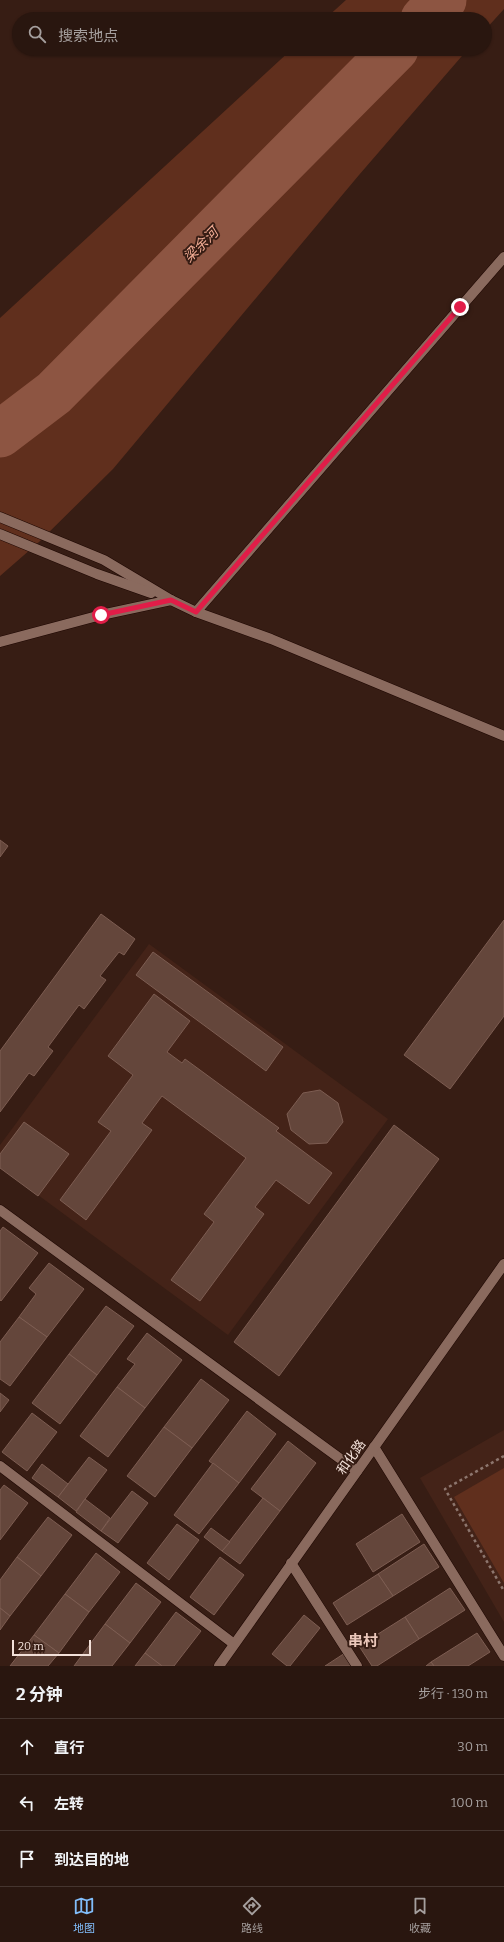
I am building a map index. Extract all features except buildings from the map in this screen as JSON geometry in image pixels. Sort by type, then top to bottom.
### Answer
[{"type":"street","points":[[196,612],[504,257]]},
{"type":"street","points":[[0,517],[96,556],[171,600],[196,612],[271,639],[504,736]]},
{"type":"street","points":[[0,534],[84,569],[171,600]]},
{"type":"street","points":[[0,642],[101,615],[171,600]]},
{"type":"street","points":[[0,1210],[357,1471]]},
{"type":"street","name":"和化路","points":[[219,1666],[504,1264]]},
{"type":"street","points":[[374,1446],[504,1656]]},
{"type":"street","points":[[0,1466],[234,1644]]},
{"type":"street","points":[[292,1564],[357,1666]]},
{"type":"path","points":[[504,1456],[445,1489],[504,1591]]},
{"type":"shaded area","points":[[346,0],[504,0],[504,9],[492,22],[492,12],[333,12]]},
{"type":"shaded area","points":[[284,56],[462,56],[359,175],[113,469],[39,542],[0,576],[0,318]]},
{"type":"shaded area","points":[[149,944],[388,1119],[228,1335],[0,1167],[0,1145]]},
{"type":"shaded area","points":[[504,1430],[504,1622],[420,1478]]},
{"type":"shaded area","points":[[504,1468],[504,1583],[454,1497]]},
{"type":"waterway","name":"梁余河","points":[[431,12],[443,0]]},
{"type":"waterway","name":"梁余河","points":[[0,434],[54,393],[388,56]]},
{"type":"district","name":"串村","points":[[363,1641]]},
{"type":"route","points":[[101,615],[171,600],[196,612],[460,307]]}]
